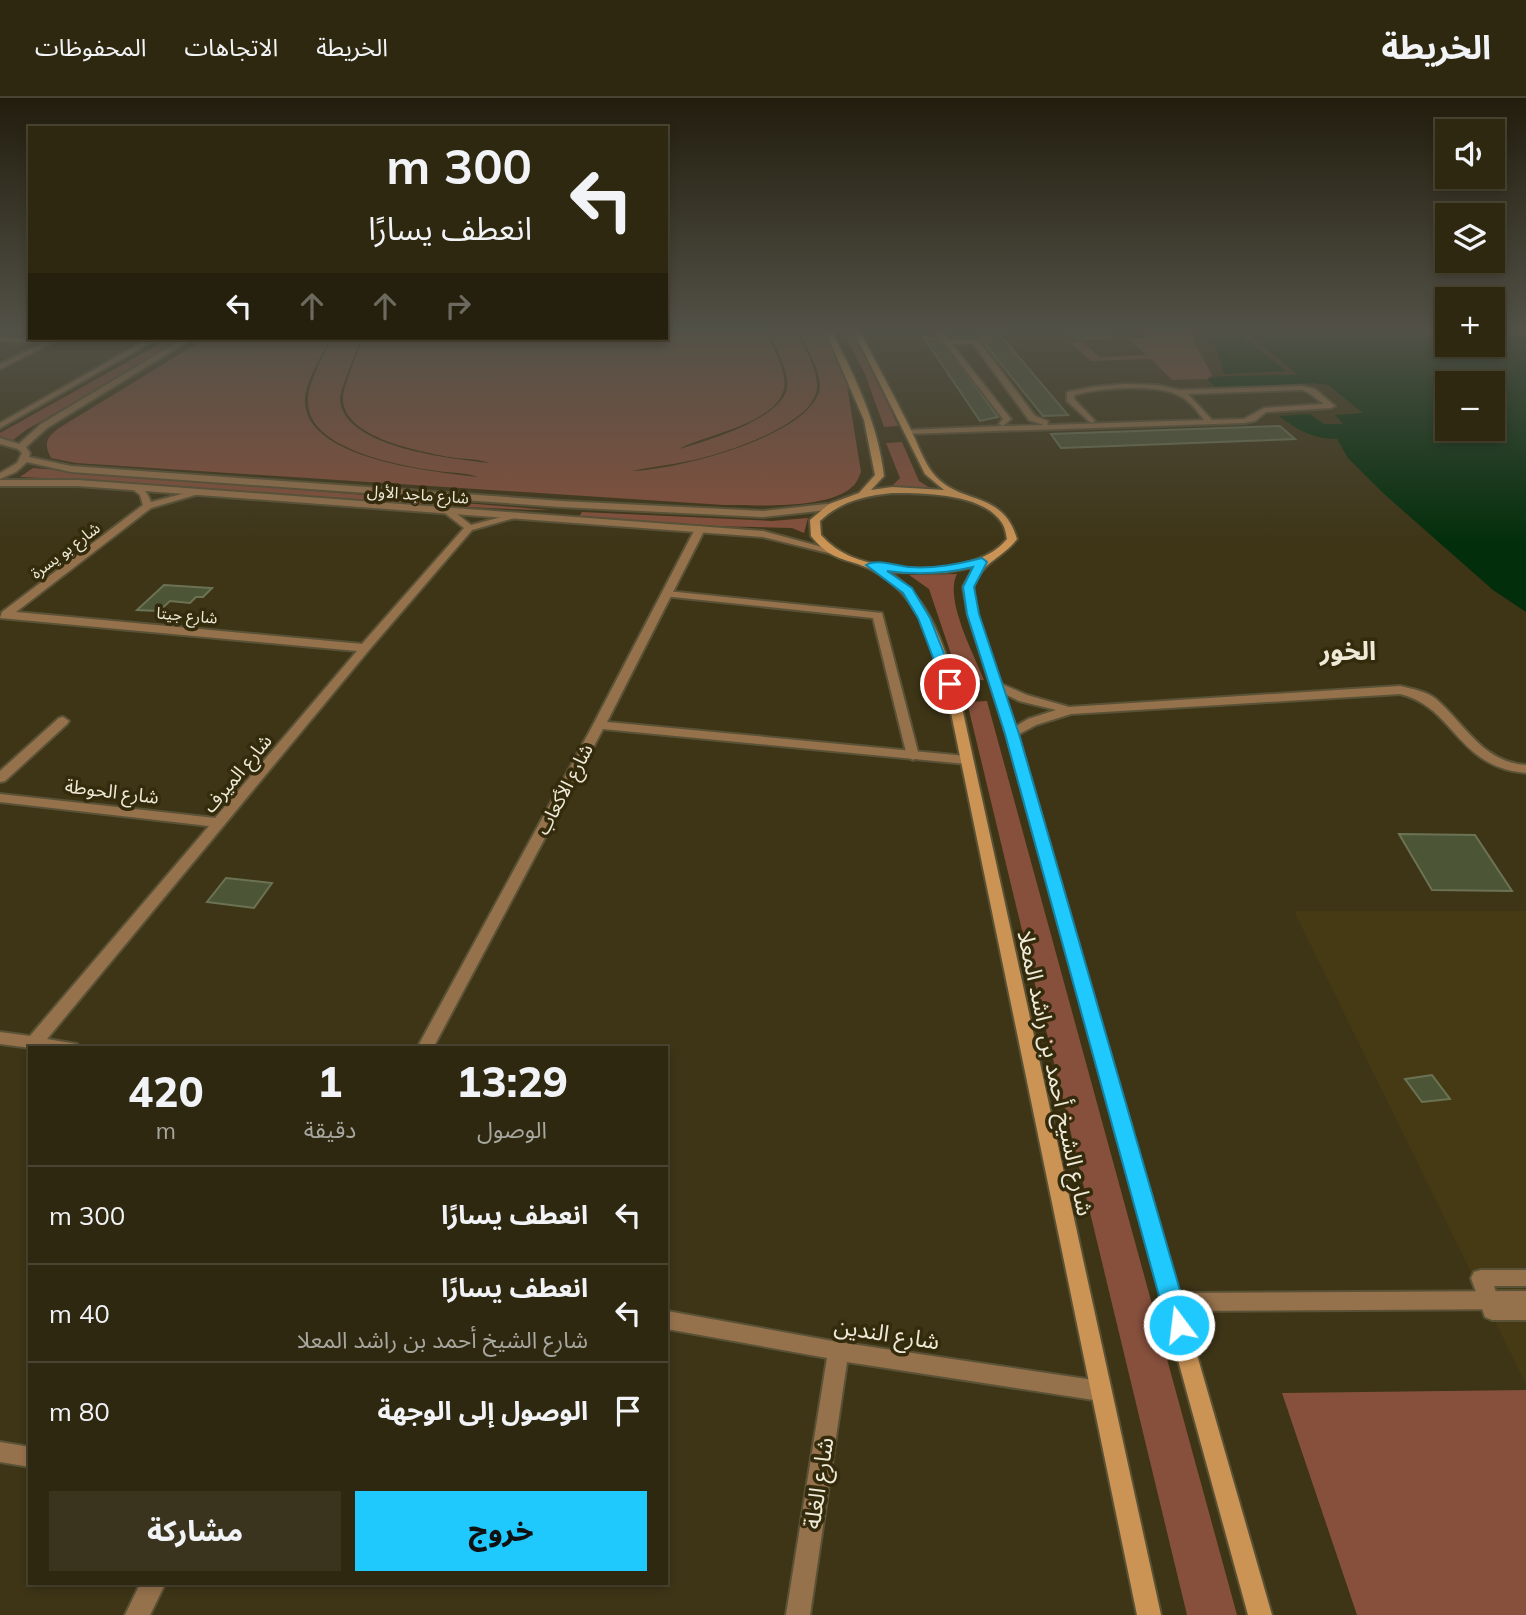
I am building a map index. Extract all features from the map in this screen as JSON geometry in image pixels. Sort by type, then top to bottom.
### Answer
[{"type":"main road","points":[[860,403],[878,449],[880,476],[863,493]]},
{"type":"main road","points":[[893,403],[929,474],[954,494]]},
{"type":"main road","points":[[924,490],[954,494],[980,502],[1000,513],[1011,526],[1012,539],[1002,551],[982,562],[948,569],[910,571],[871,565],[832,551],[816,536],[815,520],[827,507],[863,493],[924,490]]},
{"type":"main road","name":"شارع الشيخ أحمد بن راشد المعلا","points":[[982,562],[968,587],[973,614],[1012,734],[1260,1615]]},
{"type":"main road","name":"شارع الشيخ أحمد بن راشد المعلا","points":[[871,565],[908,591],[924,618],[951,691],[1149,1615]]},
{"type":"street","points":[[0,426],[41,403]]},
{"type":"street","points":[[20,447],[44,426],[82,403]]},
{"type":"street","points":[[995,403],[1007,419],[1003,424]]},
{"type":"street","points":[[999,403],[1015,424]]},
{"type":"street","points":[[1021,403],[1032,418],[1045,423]]},
{"type":"street","points":[[1083,403],[1099,422]]},
{"type":"street","points":[[1188,403],[1204,419]]},
{"type":"street","points":[[906,429],[1204,419],[1241,416],[1255,407],[1304,403]]},
{"type":"street","points":[[906,429],[1003,424],[1250,420],[1264,410],[1331,406],[1327,403]]},
{"type":"street","points":[[1015,424],[1032,418]]},
{"type":"street","points":[[0,442],[20,447],[26,453],[25,460],[16,468],[0,476]]},
{"type":"street","name":"شارع ماجد الأول","points":[[25,460],[71,469],[561,504],[763,514],[827,507]]},
{"type":"street","name":"شارع ماجد الأول","points":[[0,483],[78,483],[763,534],[832,551]]},
{"type":"street","points":[[136,488],[144,494],[148,506]]},
{"type":"street","name":"شارع بو يسرة","points":[[3,616],[148,506],[197,493]]},
{"type":"street","points":[[449,512],[469,528],[513,517]]},
{"type":"street","name":"شارع الميرف","points":[[34,1043],[469,528]]},
{"type":"street","name":"شارع الأكعاب","points":[[426,1046],[599,725],[700,529]]},
{"type":"street","points":[[667,594],[878,615],[913,756]]},
{"type":"street","name":"شارع جيتا","points":[[3,616],[365,648]]},
{"type":"street","points":[[997,686],[1031,700],[1070,710]]},
{"type":"street","points":[[1012,734],[1032,722],[1070,710],[1407,691],[1431,701],[1491,761],[1504,767],[1526,769]]},
{"type":"street","points":[[0,778],[63,721]]},
{"type":"street","points":[[599,725],[966,760]]},
{"type":"street","name":"شارع الحوطة","points":[[0,797],[220,823]]},
{"type":"street","points":[[0,1038],[56,1046]]},
{"type":"street","points":[[1526,1278],[1481,1279],[1492,1311],[1526,1311]]},
{"type":"street","points":[[1172,1302],[1526,1300]]},
{"type":"street","name":"شارع الندين","points":[[668,1320],[838,1351],[1100,1391]]},
{"type":"street","name":"شارع الغلة","points":[[798,1615],[838,1351]]},
{"type":"street","points":[[0,1452],[28,1457]]},
{"type":"street","points":[[137,1615],[152,1585]]},
{"type":"shaded area","points":[[54,403],[73,403],[13,440],[0,439],[0,433]]},
{"type":"shaded area","points":[[100,403],[305,403],[312,422],[327,438],[350,450],[377,460],[409,467],[357,452],[323,432],[312,419],[308,403],[341,403],[346,416],[359,429],[379,440],[427,454],[490,463],[420,451],[385,440],[356,424],[344,403],[776,403],[754,420],[679,449],[740,428],[756,419],[771,410],[778,403],[811,403],[788,423],[732,449],[685,462],[632,471],[678,465],[707,458],[736,448],[765,437],[790,424],[808,409],[812,403],[850,403],[861,472],[854,485],[842,494],[827,499],[792,505],[724,505],[76,463],[51,458],[47,448],[49,437],[59,428]],"holes":[[[422,469],[468,474],[478,477]]]},
{"type":"shaded area","points":[[875,403],[887,403],[898,426],[884,427]]},
{"type":"shaded area","points":[[1350,403],[1435,403],[1435,441],[1505,441],[1505,403],[1526,403],[1526,612],[1493,590],[1383,493],[1348,458],[1337,439],[1306,433],[1279,416],[1310,414],[1324,424],[1343,424],[1335,415],[1363,413]]},
{"type":"shaded area","points":[[902,442],[919,481],[930,488],[891,487],[900,478],[886,443]]},
{"type":"shaded area","points":[[33,468],[550,510],[417,504],[20,477]]},
{"type":"shaded area","points":[[582,512],[772,521],[808,518],[804,533],[792,528],[670,525],[578,518]]},
{"type":"shaded area","points":[[957,574],[954,597],[957,612],[984,680],[960,681],[929,589],[909,575]]},
{"type":"shaded area","points":[[987,701],[1237,1615],[1187,1615],[967,702]]},
{"type":"shaded area","points":[[1294,911],[1526,911],[1526,1385],[1520,1372]]},
{"type":"shaded area","points":[[1526,1390],[1526,1615],[1357,1615],[1282,1393]]},
{"type":"building","points":[[968,403],[988,403],[998,417],[980,421]]},
{"type":"building","points":[[1032,403],[1058,403],[1068,415],[1043,416]]},
{"type":"building","points":[[1280,426],[1295,439],[1061,448],[1051,434]]},
{"type":"building","points":[[164,585],[212,588],[203,597],[196,597],[190,603],[170,601],[159,611],[137,610]]},
{"type":"building","points":[[1399,834],[1475,835],[1512,891],[1432,890]]},
{"type":"building","points":[[226,878],[272,883],[254,908],[207,902]]},
{"type":"building","points":[[1432,1075],[1450,1099],[1422,1102],[1405,1079]]},
{"type":"district","name":"الخور","points":[[1348,650]]},
{"type":"route","points":[[950,684],[924,618],[908,591],[871,565],[910,571],[948,569],[982,562],[968,587],[973,614],[1012,734],[1179,1325]]}]
